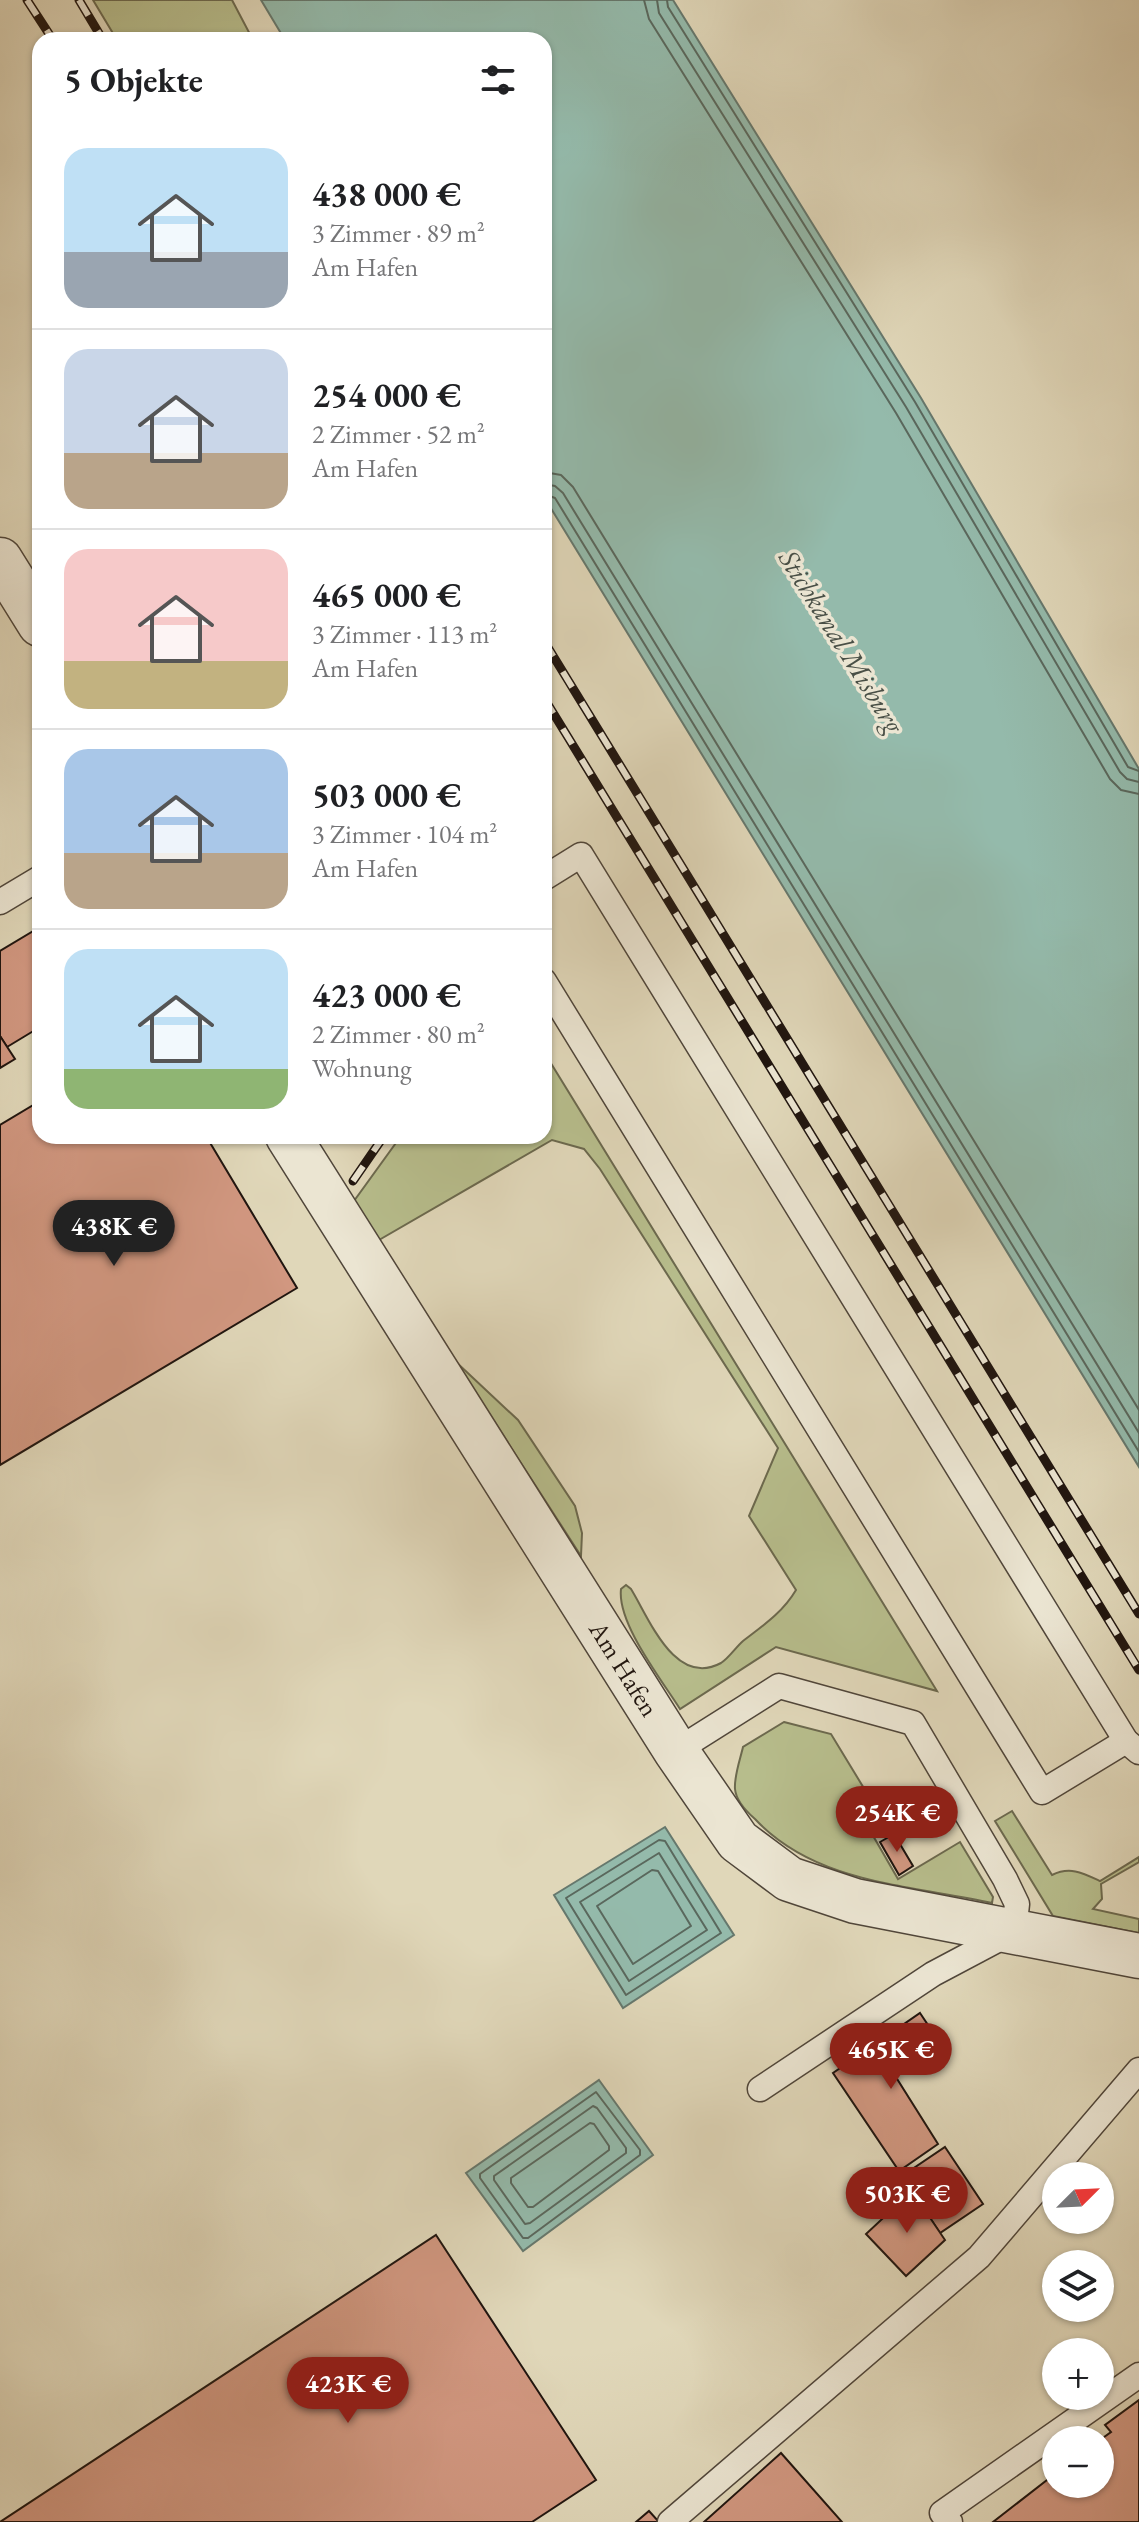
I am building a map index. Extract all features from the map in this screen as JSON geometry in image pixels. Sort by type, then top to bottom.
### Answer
[{"type":"street","points":[[0,560],[32,611]]},
{"type":"street","name":"Am Hafen","points":[[293,1144],[676,1751],[738,1841],[789,1879],[855,1901],[1139,1956]]},
{"type":"lane","points":[[552,873],[581,855],[1132,1746],[1042,1792],[552,994]]},
{"type":"lane","points":[[0,902],[32,883]]},
{"type":"lane","points":[[676,1751],[779,1686],[913,1723],[1017,1904],[1014,1931],[933,1974],[760,2089]]},
{"type":"lane","points":[[670,2522],[979,2257],[1139,2070]]},
{"type":"lane","points":[[950,2522],[942,2513],[1139,2375]]},
{"type":"shaded area","points":[[93,0],[232,0],[249,32],[112,32]]},
{"type":"shaded area","points":[[552,1065],[937,1691],[776,1647],[680,1709],[652,1667],[626,1618],[621,1589],[626,1585],[655,1632],[677,1658],[690,1666],[705,1668],[724,1661],[779,1612],[796,1590],[749,1516],[778,1448],[600,1169],[584,1149],[552,1140]]},
{"type":"shaded area","points":[[395,1144],[545,1144],[379,1240],[354,1201]]},
{"type":"shaded area","points":[[455,1361],[518,1420],[575,1506],[582,1533],[581,1556]]},
{"type":"shaded area","points":[[784,1722],[831,1734],[882,1818],[868,1827],[898,1879],[960,1842],[993,1897],[992,1903],[866,1879],[806,1857],[779,1841],[742,1806],[735,1784],[743,1747]]},
{"type":"shaded area","points":[[1012,1811],[1052,1875],[1071,1871],[1100,1881],[1139,1857],[1139,1862],[1101,1884],[1102,1899],[1093,1909],[1139,1919],[1139,1933],[1053,1916],[995,1821]]},
{"type":"water","name":"Stichkanal Misburg","points":[[261,0],[673,0],[921,398],[1139,769],[1139,1467],[552,510],[552,32],[280,32]]},
{"type":"water","points":[[665,1827],[734,1935],[623,2008],[554,1895]]},
{"type":"water","points":[[599,2080],[653,2155],[523,2251],[466,2173]]},
{"type":"building","points":[[32,932],[32,1032],[7,1047],[0,1036],[0,951]]},
{"type":"building","points":[[0,1036],[15,1059],[0,1068]]},
{"type":"building","points":[[32,1106],[32,1144],[211,1144],[297,1288],[0,1465],[0,1125]]},
{"type":"building","points":[[894,1834],[913,1866],[899,1875],[880,1842]]},
{"type":"building","points":[[920,2013],[940,2043],[894,2074],[938,2144],[899,2171],[833,2073]]},
{"type":"building","points":[[945,2147],[983,2204],[940,2233],[902,2176]]},
{"type":"building","points":[[912,2191],[945,2240],[906,2276],[866,2234]]},
{"type":"building","points":[[436,2235],[596,2480],[532,2522],[0,2522]]},
{"type":"building","points":[[1139,2400],[1139,2522],[993,2522],[1042,2484],[1042,2498],[1114,2498],[1114,2426],[1105,2425]]},
{"type":"building","points":[[781,2453],[842,2522],[704,2522]]},
{"type":"building","points":[[649,2511],[659,2522],[636,2522]]},
{"type":"railway","points":[[27,0],[48,32]]},
{"type":"railway","points":[[79,0],[98,32]]},
{"type":"railway","points":[[552,654],[1139,1614]]},
{"type":"railway","points":[[552,711],[1139,1670]]},
{"type":"railway","points":[[353,1181],[378,1144]]}]
